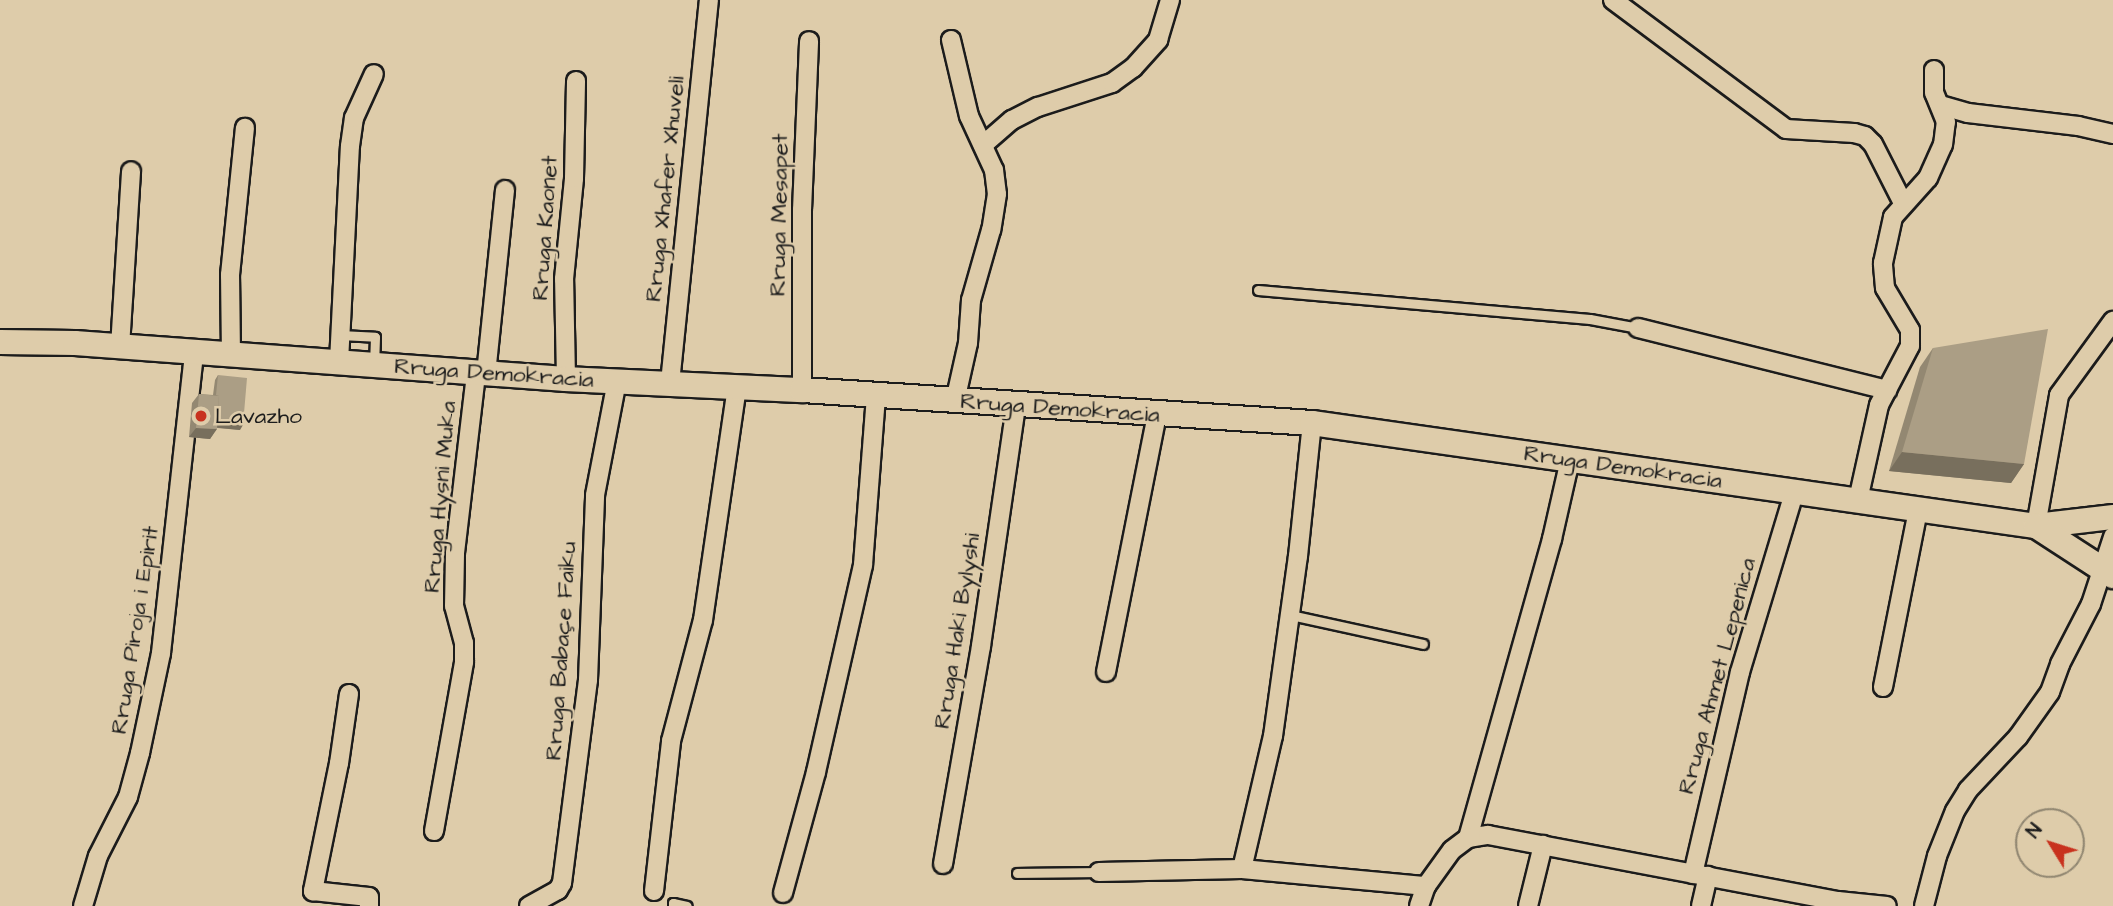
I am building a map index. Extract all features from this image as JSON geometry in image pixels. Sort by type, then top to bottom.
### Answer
[{"type":"main road","name":"Rruga Demokracia","points":[[0,342],[120,347],[566,379],[737,386],[1312,423],[2036,526],[2113,517]]},
{"type":"main road","points":[[2036,526],[2108,573]]},
{"type":"street","name":"Rruga Xhafer Xhuveli","points":[[670,383],[709,0]]},
{"type":"street","points":[[983,145],[1012,120],[1038,107],[1112,83],[1133,68],[1158,40],[1170,0]]},
{"type":"street","points":[[1613,0],[1786,129],[1865,136],[1873,144],[1903,203]]},
{"type":"street","points":[[951,40],[969,116],[994,170],[997,194],[991,230],[971,300],[968,343],[955,401]]},
{"type":"street","name":"Rruga Mesapet","points":[[802,390],[803,210],[809,41]]},
{"type":"street","points":[[1858,500],[1871,430],[1887,390],[1910,346],[1910,330],[1885,288],[1883,263],[1893,217],[1928,178],[1938,162],[1946,122],[1934,93],[1934,71]]},
{"type":"street","points":[[339,362],[350,146],[354,118],[374,74]]},
{"type":"street","name":"Rruga Kaonet","points":[[566,379],[564,279],[574,191],[576,81]]},
{"type":"street","points":[[1940,105],[1968,113],[2065,124],[2113,134]]},
{"type":"street","points":[[231,355],[230,275],[244,128]]},
{"type":"street","points":[[120,347],[131,171]]},
{"type":"street","name":"Rruga Hysni Muka","points":[[434,831],[464,662],[464,643],[454,606],[455,553],[505,191]]},
{"type":"street","points":[[2036,526],[2059,395],[2113,320]]},
{"type":"street","points":[[1638,328],[1887,390]]},
{"type":"street","name":"Rruga Piroja i Epirit","points":[[83,906],[98,856],[128,797],[140,754],[158,665],[178,515],[194,352]]},
{"type":"street","name":"Rruga Babaçe Faiku","points":[[529,906],[558,890],[562,883],[588,680],[595,495],[617,381]]},
{"type":"street","points":[[654,891],[671,741],[703,620],[737,386]]},
{"type":"street","points":[[783,893],[816,772],[863,565],[876,396]]},
{"type":"street","name":"Rruga Haki Bylyshi","points":[[943,864],[981,646],[1016,405]]},
{"type":"street","points":[[1106,671],[1157,414]]},
{"type":"street","points":[[1242,869],[1273,736],[1312,423]]},
{"type":"street","points":[[1468,838],[1552,539],[1570,460]]},
{"type":"street","name":"Rruga Ahmet Lepenica","points":[[1701,906],[1700,875],[1740,672],[1794,493]]},
{"type":"street","points":[[1883,687],[1918,510]]},
{"type":"street","points":[[1924,906],[1937,856],[1955,811],[1968,790],[2018,737],[2050,692],[2060,664],[2108,573],[2113,537]]},
{"type":"street","points":[[349,694],[339,763],[313,891],[369,897],[369,906]]},
{"type":"street","points":[[1419,906],[1426,886],[1445,858],[1468,838],[1488,835],[1838,904],[1887,906]]},
{"type":"street","points":[[1528,906],[1543,845]]},
{"type":"street","points":[[1099,872],[1242,869],[1426,886]]},
{"type":"lane","points":[[1258,290],[1590,319],[1638,328]]},
{"type":"lane","points":[[340,335],[375,337],[374,364]]},
{"type":"lane","points":[[1290,615],[1423,644]]},
{"type":"lane","points":[[1017,873],[1099,872]]},
{"type":"lane","points":[[673,906],[673,903],[687,906]]},
{"type":"building","points":[[2048,329],[2024,464],[1902,452],[1933,348]]},
{"type":"building","points":[[218,375],[247,378],[243,425],[217,423]]},
{"type":"building","points":[[199,394],[219,396],[217,429],[196,428]]},
{"type":"place","name":"Lavazho","points":[[201,416]]}]
